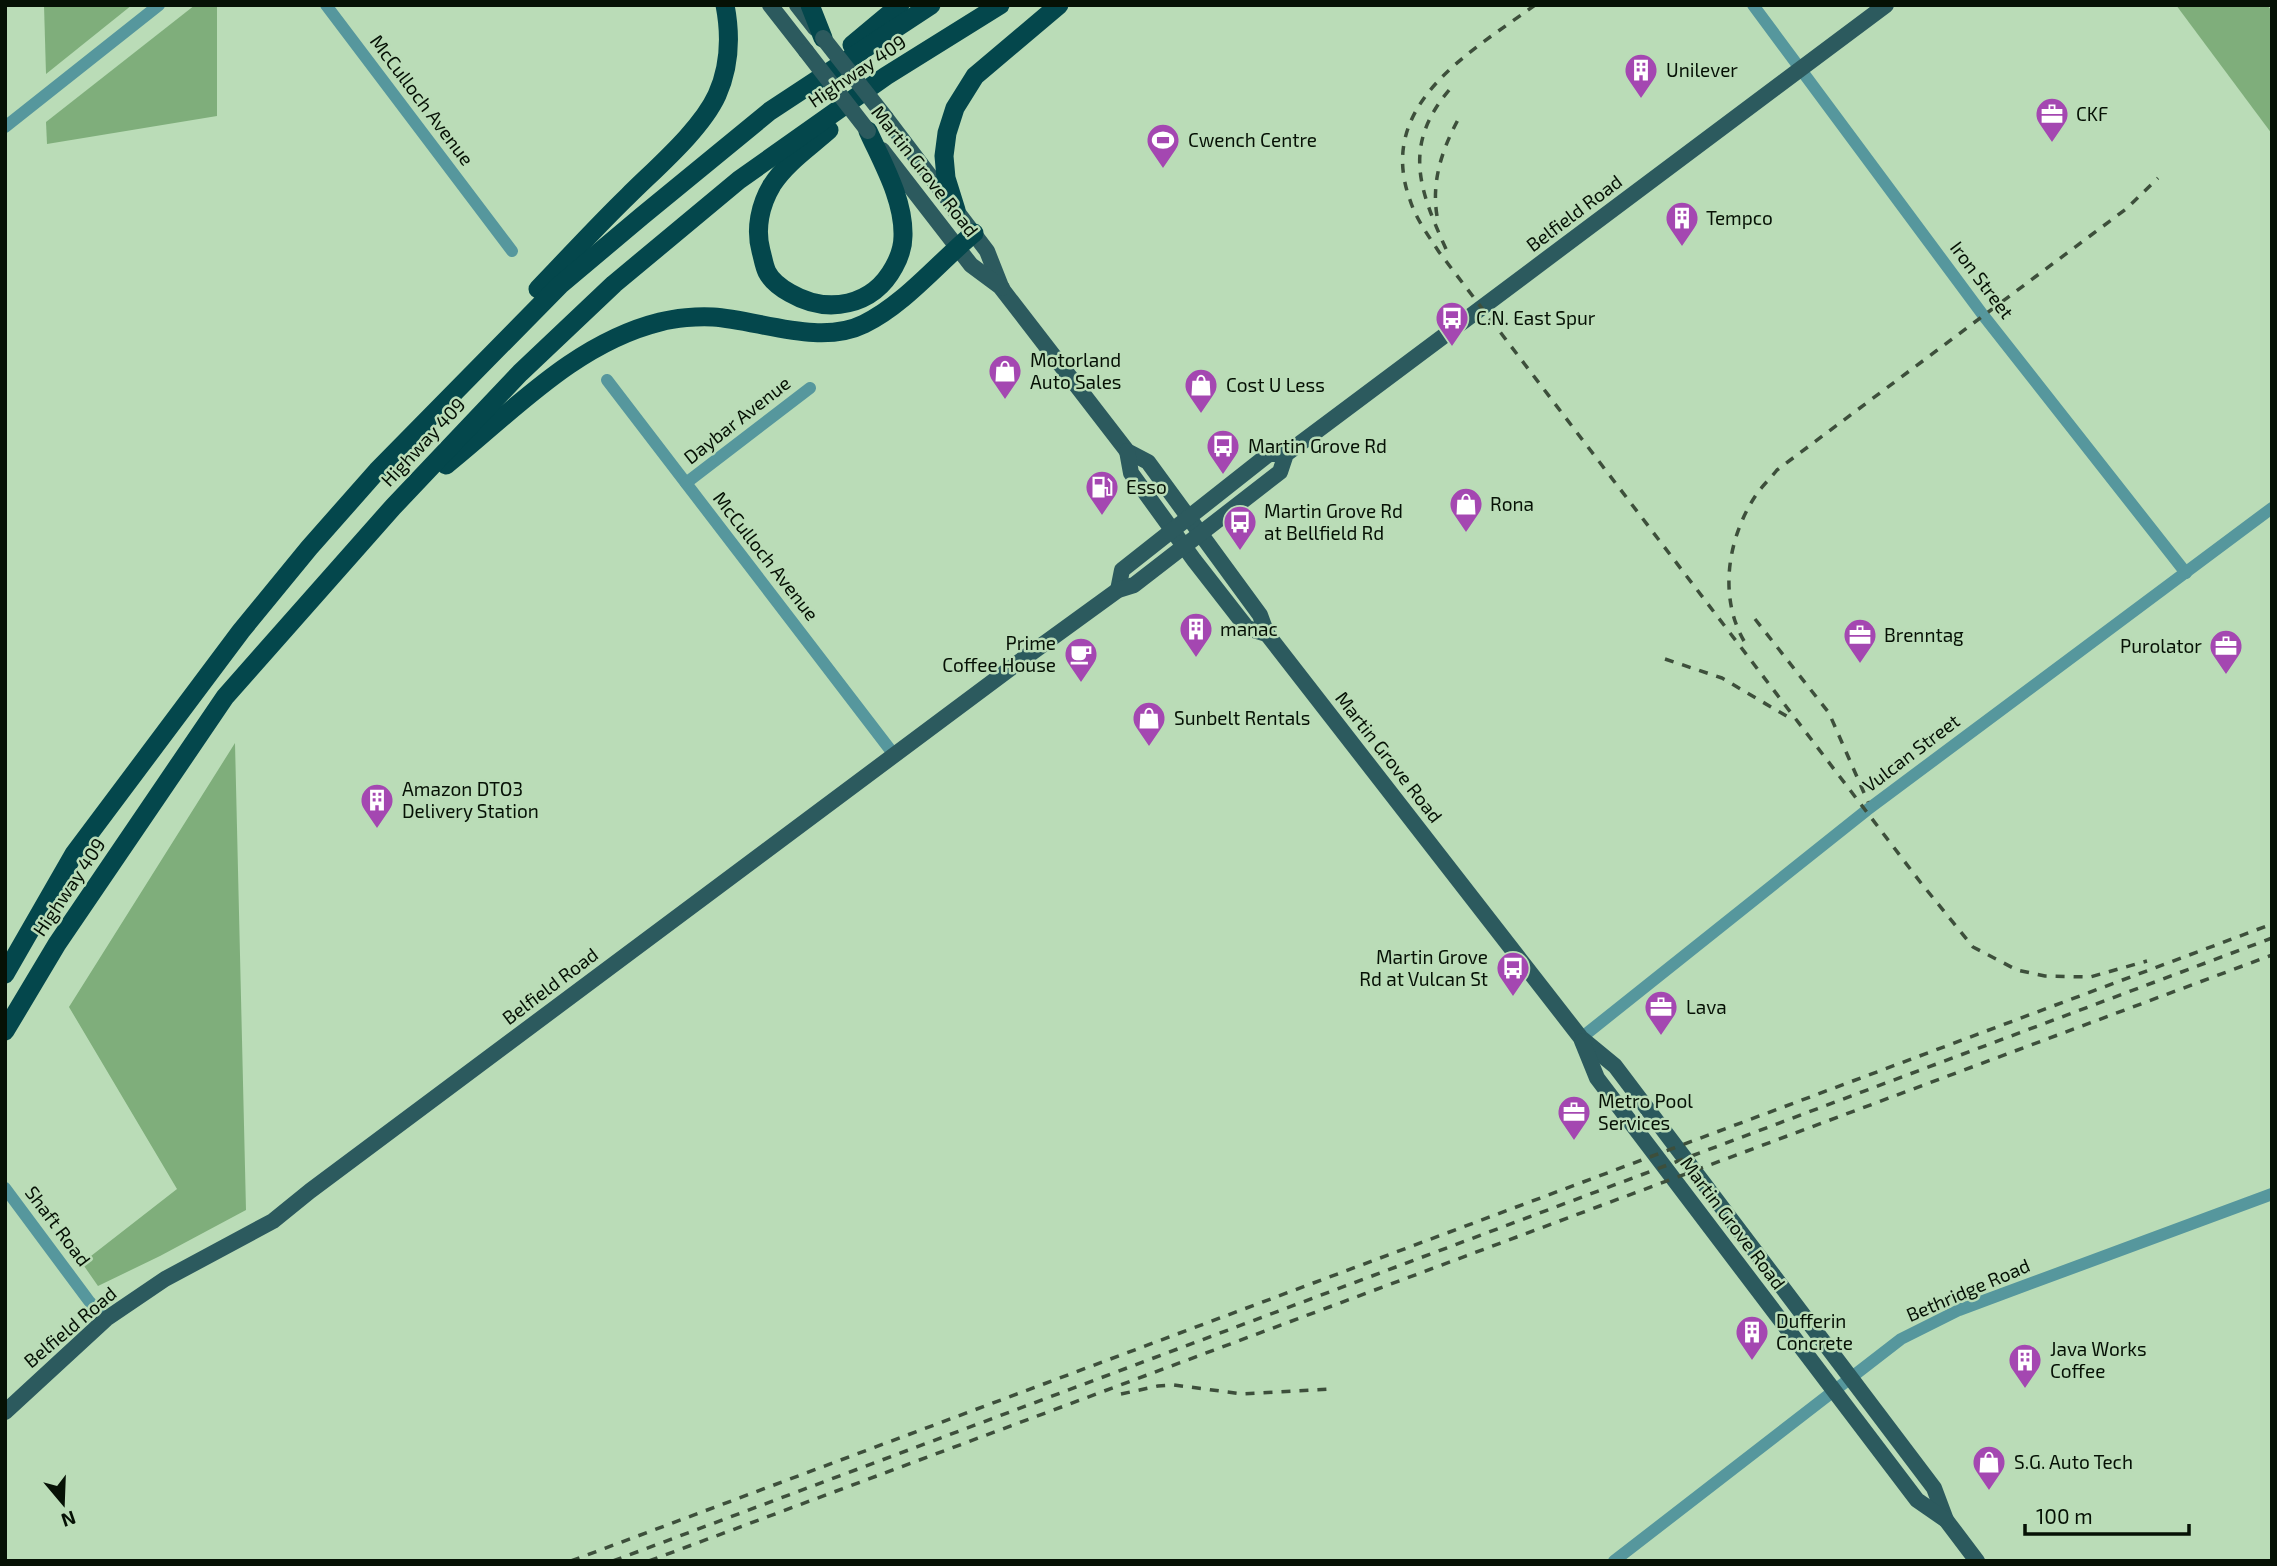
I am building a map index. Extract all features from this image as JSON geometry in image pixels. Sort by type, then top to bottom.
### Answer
[{"type":"highway","points":[[377,471],[485,343],[666,159],[699,121],[716,96],[725,71],[730,40],[725,5]]},
{"type":"highway","points":[[810,5],[823,38]]},
{"type":"highway","points":[[770,111],[900,5]]},
{"type":"highway","name":"Highway 409","points":[[5,974],[82,843],[241,631],[377,471],[560,285],[770,111],[931,5]]},
{"type":"highway","name":"Highway 409","points":[[5,1031],[57,944],[225,697],[393,507],[520,373],[614,284],[740,180],[886,76],[1000,5]]},
{"type":"highway","points":[[956,210],[946,178],[944,156],[947,133],[955,108],[975,76],[1059,5]]},
{"type":"highway","points":[[868,131],[894,189],[903,223],[904,240],[898,260],[889,278],[873,293],[849,305],[825,305],[800,299],[778,286],[767,272],[759,244],[759,216],[772,186],[791,163],[886,76]]},
{"type":"highway","points":[[393,507],[556,374],[627,331],[663,321],[711,316],[823,333],[844,332],[864,324],[891,307],[974,233]]},
{"type":"main road","name":"Martin Grove Road","points":[[770,5],[971,265],[1002,289],[1127,451],[1148,462],[1260,615],[1267,634],[1581,1038],[1615,1066],[1934,1488],[1946,1520],[1977,1561]]},
{"type":"main road","name":"Martin Grove Road","points":[[797,5],[987,251],[1002,289]]},
{"type":"main road","name":"Belfield Road","points":[[5,1412],[106,1319],[165,1279],[273,1221],[1118,590],[1134,585],[1280,472],[1286,454],[1886,5]]},
{"type":"main road","name":"Martin Grove Road","points":[[1127,451],[1131,474],[1171,530],[1247,628],[1267,634]]},
{"type":"main road","name":"Belfield Road","points":[[1118,590],[1122,570],[1188,516],[1269,454],[1286,454]]},
{"type":"main road","name":"Martin Grove Road","points":[[1581,1038],[1597,1078],[1834,1391],[1917,1500],[1946,1520]]},
{"type":"street","points":[[5,127],[159,5]]},
{"type":"street","name":"McCulloch Avenue","points":[[326,5],[512,251]]},
{"type":"street","name":"Iron Street","points":[[1753,5],[1983,315],[2186,573]]},
{"type":"street","name":"McCulloch Avenue","points":[[607,380],[895,756]]},
{"type":"street","name":"Daybar Avenue","points":[[686,483],[810,388]]},
{"type":"street","name":"Vulcan Street","points":[[1581,1038],[1867,810],[2272,508]]},
{"type":"street","name":"Shaft Road","points":[[5,1188],[89,1301],[106,1319]]},
{"type":"street","name":"Bethridge Road","points":[[1614,1561],[1901,1339],[1959,1310],[2272,1194]]},
{"type":"green space","points":[[44,5],[132,5],[46,74]]},
{"type":"green space","points":[[195,5],[217,5],[217,116],[47,144],[46,122]]},
{"type":"green space","points":[[2176,5],[2267,5],[2272,11],[2272,134]]},
{"type":"green space","points":[[235,743],[246,1210],[98,1286],[82,1263],[177,1189],[69,1007]]},
{"type":"railway","points":[[1535,5],[1458,62],[1435,84],[1417,109],[1406,136],[1403,166],[1410,200],[1439,252],[1921,883],[1973,947],[2017,970],[2045,976],[2090,977],[2147,961]]},
{"type":"railway","points":[[1446,249],[1428,207],[1420,168],[1425,129],[1435,109],[1450,89]]},
{"type":"railway","points":[[1437,216],[1437,177],[1448,140],[1460,116]]},
{"type":"railway","points":[[1744,641],[1731,605],[1729,586],[1733,548],[1746,511],[1777,470],[2126,209],[2158,178]]},
{"type":"railway","points":[[1755,619],[1829,713],[1868,802]]},
{"type":"railway","points":[[1665,659],[1722,678],[1788,717]]},
{"type":"railway","points":[[571,1561],[2272,924]]},
{"type":"railway","points":[[613,1561],[2272,938]]},
{"type":"railway","points":[[649,1561],[2272,955]]},
{"type":"railway","points":[[1121,1394],[1174,1385],[1243,1394],[1332,1389]]},
{"type":"place","name":"Unilever","points":[[1641,100]]},
{"type":"place","name":"CKF","points":[[2052,144]]},
{"type":"place","name":"Cwench Centre","points":[[1163,170]]},
{"type":"place","name":"Tempco","points":[[1682,248]]},
{"type":"place","name":"C.N. East Spur","points":[[1452,348]]},
{"type":"place","name":"Motorland Auto Sales","points":[[1005,401]]},
{"type":"place","name":"Cost U Less","points":[[1201,415]]},
{"type":"place","name":"Martin Grove Rd","points":[[1223,476]]},
{"type":"place","name":"Esso","points":[[1102,517]]},
{"type":"place","name":"Rona","points":[[1466,534]]},
{"type":"place","name":"Martin Grove Rd at Bellfield Rd","points":[[1240,552]]},
{"type":"place","name":"manac","points":[[1196,659]]},
{"type":"place","name":"Brenntag","points":[[1860,665]]},
{"type":"place","name":"Purolator","points":[[2226,676]]},
{"type":"place","name":"Prime Coffee House","points":[[1081,684]]},
{"type":"place","name":"Sunbelt Rentals","points":[[1149,748]]},
{"type":"place","name":"Amazon DTO3 Delivery Station","points":[[377,830]]},
{"type":"place","name":"Martin Grove Rd at Vulcan St","points":[[1513,998]]},
{"type":"place","name":"Lava","points":[[1661,1037]]},
{"type":"place","name":"Metro Pool Services","points":[[1574,1142]]},
{"type":"place","name":"Dufferin Concrete","points":[[1752,1362]]},
{"type":"place","name":"Java Works Coffee","points":[[2025,1390]]},
{"type":"place","name":"S.G. Auto Tech","points":[[1989,1492]]}]
